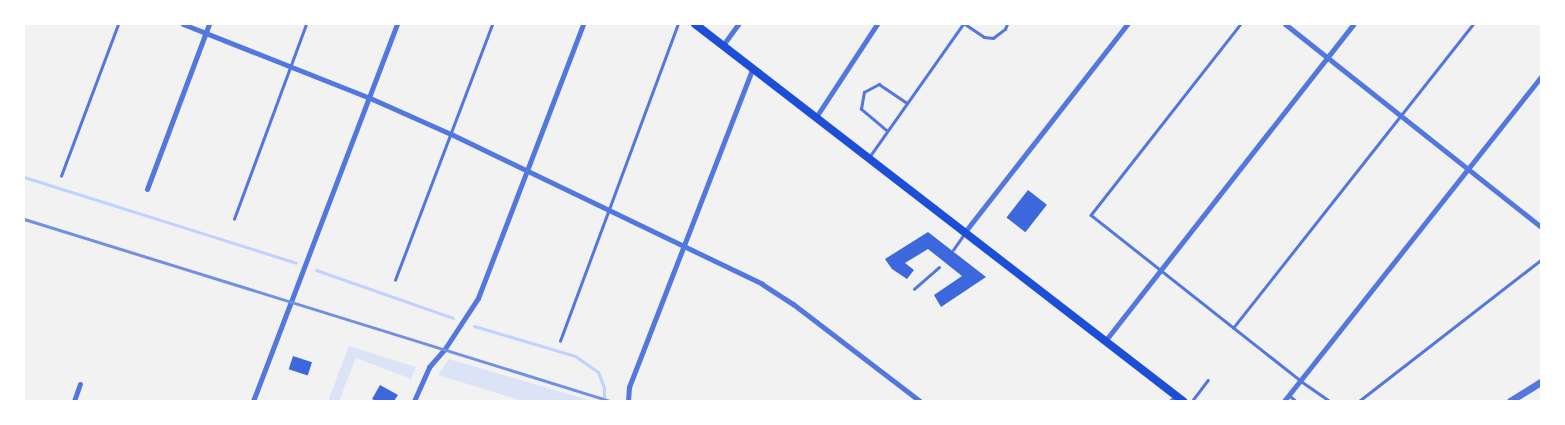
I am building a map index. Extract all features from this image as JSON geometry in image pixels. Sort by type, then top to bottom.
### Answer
[{"type":"main road","points":[[695,24],[869,157],[1177,400]]},
{"type":"street","points":[[184,24],[370,98],[451,134],[683,244],[762,284],[793,304],[920,401]]},
{"type":"street","points":[[147,189],[209,24]]},
{"type":"street","points":[[253,401],[397,24]]},
{"type":"street","points":[[414,401],[429,367],[444,350],[478,298],[583,24]]},
{"type":"street","points":[[723,45],[738,24]]},
{"type":"street","points":[[816,117],[878,24]]},
{"type":"street","points":[[964,233],[1127,24]]},
{"type":"street","points":[[1285,24],[1541,227]]},
{"type":"street","points":[[1105,342],[1354,24]]},
{"type":"street","points":[[628,401],[630,387],[683,244],[753,68]]},
{"type":"street","points":[[1284,401],[1541,77]]},
{"type":"street","points":[[1510,401],[1541,382]]},
{"type":"street","points":[[74,401],[80,384]]},
{"type":"lane","points":[[61,176],[118,24]]},
{"type":"lane","points":[[234,219],[306,24]]},
{"type":"lane","points":[[395,280],[492,24]]},
{"type":"lane","points":[[560,341],[678,24]]},
{"type":"lane","points":[[869,157],[964,24],[984,37],[993,38],[1005,29],[1007,24]]},
{"type":"lane","points":[[1241,24],[1092,215],[1300,381],[1330,401]]},
{"type":"lane","points":[[1233,328],[1473,24]]},
{"type":"lane","points":[[887,131],[861,109],[864,92],[879,84],[907,103]]},
{"type":"lane","points":[[953,250],[964,233]]},
{"type":"lane","points":[[1359,401],[1541,260]]},
{"type":"lane","points":[[914,290],[939,267]]},
{"type":"lane","points":[[1192,401],[1208,380]]},
{"type":"lane","points":[[1289,395],[1296,401]]},
{"type":"shaded area","points":[[349,346],[416,367],[411,379],[356,358],[339,401],[328,401]]},
{"type":"shaded area","points":[[449,359],[592,401],[523,401],[438,375]]},
{"type":"building","points":[[1028,190],[1047,205],[1025,232],[1006,218]]},
{"type":"building","points":[[928,232],[986,277],[941,307],[934,295],[962,276],[928,249],[905,263],[914,270],[907,279],[892,269],[885,259]]},
{"type":"building","points":[[293,356],[312,362],[308,375],[289,369]]},
{"type":"building","points":[[380,385],[398,395],[394,401],[376,401],[372,399]]},
{"type":"waterway","points":[[24,177],[296,263]]},
{"type":"waterway","points":[[316,270],[453,318]]},
{"type":"waterway","points":[[474,326],[575,356],[598,372],[604,388],[604,401]]},
{"type":"railway","points":[[24,219],[610,401]]}]
